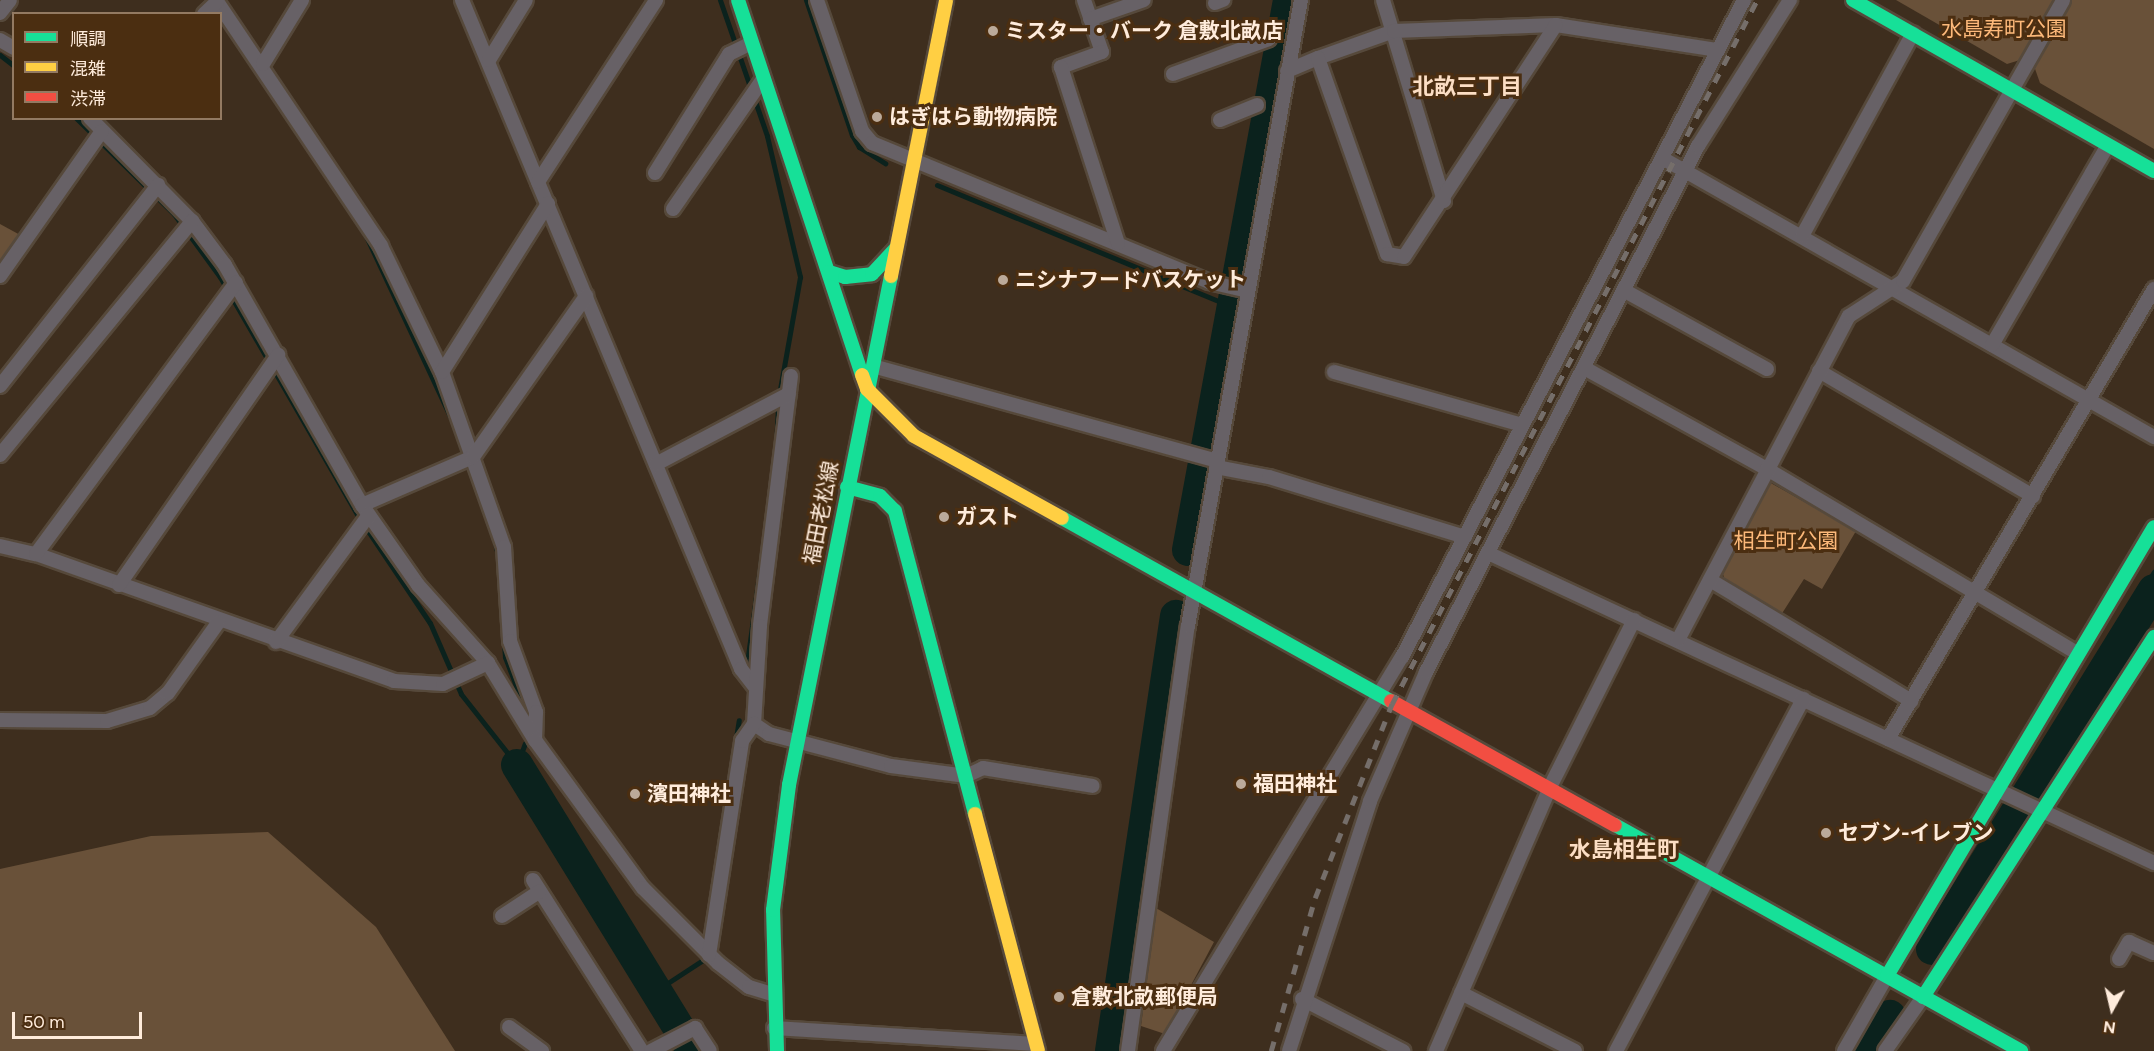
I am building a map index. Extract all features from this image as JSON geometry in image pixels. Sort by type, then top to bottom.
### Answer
[{"type":"street","points":[[0,13],[10,0]]},
{"type":"street","points":[[260,60],[302,0]]},
{"type":"street","points":[[462,0],[489,60],[741,669],[755,687]]},
{"type":"street","points":[[489,60],[525,0]]},
{"type":"street","points":[[538,182],[656,0]]},
{"type":"street","name":"福田老松線","points":[[738,0],[741,48],[763,79],[867,389],[797,742],[777,858],[772,994],[777,1051]]},
{"type":"street","points":[[817,0],[862,131],[872,143],[1118,243],[1241,289]]},
{"type":"street","points":[[946,0],[867,389],[914,436],[1550,787],[2021,1051]]},
{"type":"street","points":[[1084,0],[1102,52],[1061,67],[1118,243]]},
{"type":"street","points":[[1090,19],[1144,0]]},
{"type":"street","points":[[1128,1051],[1241,289],[1301,0]]},
{"type":"street","points":[[1383,0],[1444,201]]},
{"type":"street","points":[[1163,1051],[1378,692],[1465,537],[1744,0]]},
{"type":"street","points":[[1289,1051],[1302,999],[1370,801],[1409,710],[1686,171],[1790,0]]},
{"type":"street","points":[[1853,0],[2154,171]]},
{"type":"street","points":[[1678,640],[1849,316],[1903,281],[2063,0]]},
{"type":"street","points":[[206,12],[217,1],[260,60],[381,246],[442,372],[504,546],[510,641],[536,712],[535,740]]},
{"type":"street","points":[[1287,71],[1394,31],[1556,25],[1718,50]]},
{"type":"street","points":[[1318,58],[1388,255],[1404,257],[1444,201],[1556,25]]},
{"type":"street","points":[[1802,236],[1913,33]]},
{"type":"street","points":[[1173,74],[1269,39]]},
{"type":"street","points":[[655,173],[741,48]]},
{"type":"street","points":[[673,209],[763,79]]},
{"type":"street","points":[[1220,120],[1257,105]]},
{"type":"street","points":[[0,276],[97,128],[187,226],[232,289],[364,517],[418,585],[488,663],[535,740],[643,888],[709,955],[749,987],[772,994]]},
{"type":"street","points":[[1992,345],[2108,144]]},
{"type":"street","points":[[1662,158],[2154,437]]},
{"type":"street","points":[[0,386],[154,190]]},
{"type":"street","points":[[442,372],[548,204]]},
{"type":"street","points":[[0,455],[187,226]]},
{"type":"street","points":[[829,272],[845,277],[872,274],[896,248]]},
{"type":"street","points":[[36,554],[232,289]]},
{"type":"street","points":[[1888,739],[2154,289]]},
{"type":"street","points":[[1625,291],[1767,369]]},
{"type":"street","points":[[276,642],[364,517],[473,457],[586,296]]},
{"type":"street","points":[[119,585],[273,362]]},
{"type":"street","points":[[873,366],[1269,477],[1465,537]]},
{"type":"street","points":[[1586,369],[1767,469],[2077,653]]},
{"type":"street","points":[[1819,371],[2033,496]]},
{"type":"street","points":[[1334,372],[1522,425]]},
{"type":"street","points":[[709,955],[742,741],[754,724],[755,687],[791,376]]},
{"type":"street","points":[[656,464],[789,394]]},
{"type":"street","points":[[774,1028],[1037,1047],[895,512],[880,496],[848,487]]},
{"type":"street","points":[[1844,1051],[1994,790],[2154,527]]},
{"type":"street","points":[[0,546],[36,554],[218,623],[418,686],[454,679],[488,663]]},
{"type":"street","points":[[1488,553],[1678,640],[2037,811],[2154,863]]},
{"type":"street","points":[[1710,580],[1911,701]]},
{"type":"street","points":[[1436,1051],[1550,787],[1634,620]]},
{"type":"street","points":[[0,720],[107,721],[150,708],[168,693],[218,623]]},
{"type":"street","points":[[1884,1051],[1923,997],[2037,811],[2154,637]]},
{"type":"street","points":[[1616,1051],[1803,699]]},
{"type":"street","points":[[754,724],[797,742],[891,766],[966,776],[983,768],[1093,786]]},
{"type":"street","points":[[502,916],[536,885],[642,1051]]},
{"type":"street","points":[[2119,959],[2129,942],[2154,953]]},
{"type":"street","points":[[1461,993],[1575,1051]]},
{"type":"street","points":[[1302,999],[1403,1051]]},
{"type":"street","points":[[509,1027],[542,1051]]},
{"type":"street","points":[[651,1051],[695,1028],[710,1051]]},
{"type":"green space","name":"水島寿町公園","points":[[1896,0],[2053,0],[2020,60],[2007,64]]},
{"type":"green space","points":[[2072,0],[2154,0],[2154,149],[2040,83],[2034,66]]},
{"type":"green space","points":[[0,224],[22,236],[0,265]]},
{"type":"green space","name":"相生町公園","points":[[1769,482],[1856,531],[1822,589],[1804,579],[1781,615],[1725,582],[1723,574]]},
{"type":"green space","points":[[268,832],[376,927],[455,1051],[0,1051],[0,869],[151,836]]},
{"type":"green space","points":[[1156,908],[1214,942],[1165,1034],[1141,1026]]},
{"type":"waterway","points":[[720,0],[767,136],[800,277],[780,389]]},
{"type":"waterway","points":[[806,0],[852,135],[859,147],[885,163]]},
{"type":"waterway","points":[[1188,550],[1289,0]]},
{"type":"waterway","points":[[0,55],[12,64]]},
{"type":"waterway","points":[[78,120],[174,214],[220,277],[360,519],[430,623],[461,694],[517,765]]},
{"type":"waterway","points":[[937,185],[1233,307]]},
{"type":"waterway","points":[[365,234],[455,427]]},
{"type":"waterway","points":[[776,447],[778,406]]},
{"type":"waterway","points":[[747,663],[770,492]]},
{"type":"waterway","points":[[493,534],[499,560]]},
{"type":"waterway","points":[[1922,943],[2154,572]]},
{"type":"waterway","points":[[1932,949],[2154,590]]},
{"type":"waterway","points":[[501,608],[505,657],[524,707]]},
{"type":"waterway","points":[[1111,1051],[1176,616]]},
{"type":"waterway","points":[[735,744],[739,720]]},
{"type":"waterway","points":[[517,765],[525,743]]},
{"type":"waterway","points":[[517,765],[693,1051]]},
{"type":"waterway","points":[[657,990],[703,960]]},
{"type":"waterway","points":[[1857,1051],[1881,1012]]},
{"type":"waterway","points":[[1869,1051],[1890,1016]]},
{"type":"railway","points":[[1271,1051],[1315,898],[1392,704],[1757,0]]},
{"type":"traffic: fast","points":[[738,0],[862,375]]},
{"type":"traffic: fast","points":[[1853,0],[2154,171]]},
{"type":"traffic: fast","points":[[829,272],[845,277],[872,274],[895,249]]},
{"type":"traffic: fast","points":[[777,1051],[773,910],[789,785],[891,276]]},
{"type":"traffic: fast","points":[[847,487],[880,496],[895,511],[975,814]]},
{"type":"traffic: fast","points":[[1062,518],[1391,701]]},
{"type":"traffic: fast","points":[[1887,976],[2154,527]]},
{"type":"traffic: fast","points":[[1923,997],[2154,637]]},
{"type":"traffic: fast","points":[[1615,825],[2021,1051]]},
{"type":"traffic: slow","points":[[891,276],[946,0]]},
{"type":"traffic: slow","points":[[862,375],[867,389],[914,436],[1062,518]]},
{"type":"traffic: slow","points":[[975,814],[1038,1051]]},
{"type":"traffic: jam","points":[[1391,701],[1615,825]]},
{"type":"place","name":"ミスター・バーク 倉敷北畝店","points":[[993,31]]},
{"type":"place","name":"はぎはら動物病院","points":[[877,117]]},
{"type":"place","name":"ニシナフードバスケット","points":[[1003,280]]},
{"type":"place","name":"ガスト","points":[[944,517]]},
{"type":"place","name":"福田神社","points":[[1241,784]]},
{"type":"place","name":"濱田神社","points":[[635,794]]},
{"type":"place","name":"セブン-イレブン","points":[[1826,833]]},
{"type":"place","name":"倉敷北畝郵便局","points":[[1059,997]]},
{"type":"district","name":"北畝三丁目","points":[[1467,87]]},
{"type":"district","name":"水島相生町","points":[[1624,850]]}]
